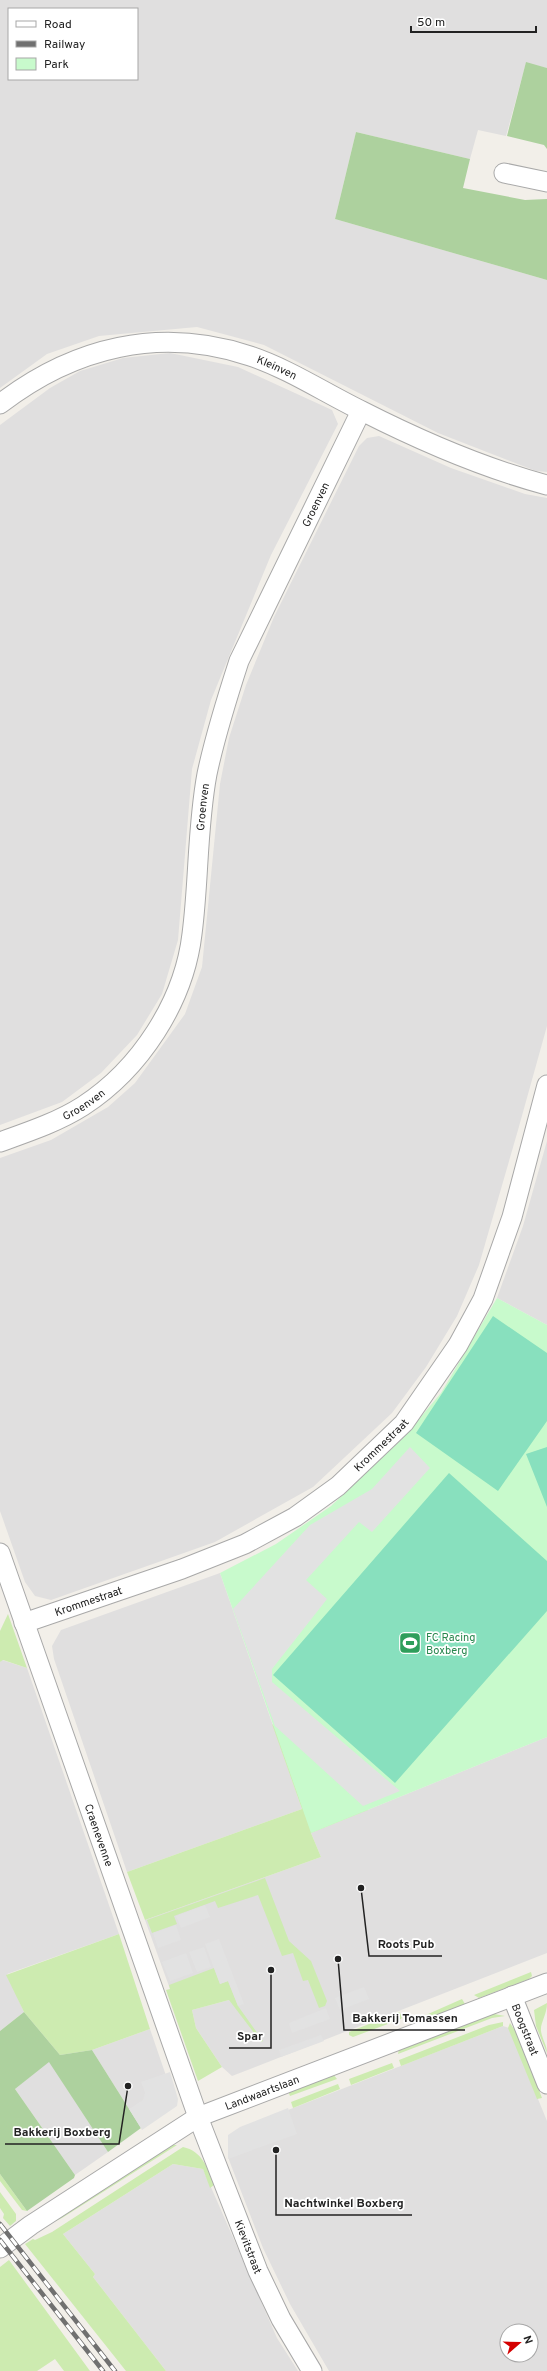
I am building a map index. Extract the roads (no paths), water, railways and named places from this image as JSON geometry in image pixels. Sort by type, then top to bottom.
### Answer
[{"type":"street","points":[[504,173],[547,182]]},
{"type":"street","name":"Kleinven","points":[[0,404],[19,389],[63,365],[107,349],[150,342],[192,344],[251,356],[414,436],[508,475],[547,485]]},
{"type":"street","name":"Groenven","points":[[0,1142],[38,1129],[83,1106],[122,1073],[156,1032],[179,988],[192,935],[197,853],[207,774],[226,700],[240,661],[361,411]]},
{"type":"street","name":"Krommestraat","points":[[24,1623],[182,1569],[245,1544],[295,1517],[338,1486],[404,1423],[427,1392],[458,1345],[483,1299],[512,1217],[543,1114],[547,1085]]},
{"type":"street","name":"Craenevenne","points":[[0,1553],[198,2117]]},
{"type":"street","name":"Landwaartslaan","points":[[0,2248],[31,2225],[198,2117],[547,1983]]},
{"type":"street","name":"Boogstraat","points":[[512,1996],[547,2084]]},
{"type":"street","name":"Kievitstraat","points":[[198,2117],[258,2271],[281,2318],[312,2371]]},
{"type":"railway","points":[[0,2224],[115,2371]]},
{"type":"railway","points":[[0,2240],[103,2371]]},
{"type":"place","name":"FC Racing Boxberg","points":[[410,1643]]},
{"type":"place","name":"Roots Pub","points":[[361,1888]]},
{"type":"place","name":"Bakkerij Tomassen","points":[[338,1959]]},
{"type":"place","name":"Spar","points":[[271,1970]]},
{"type":"place","name":"Bakkerij Boxberg","points":[[128,2086]]},
{"type":"place","name":"Nachtwinkel Boxberg","points":[[276,2150]]}]
